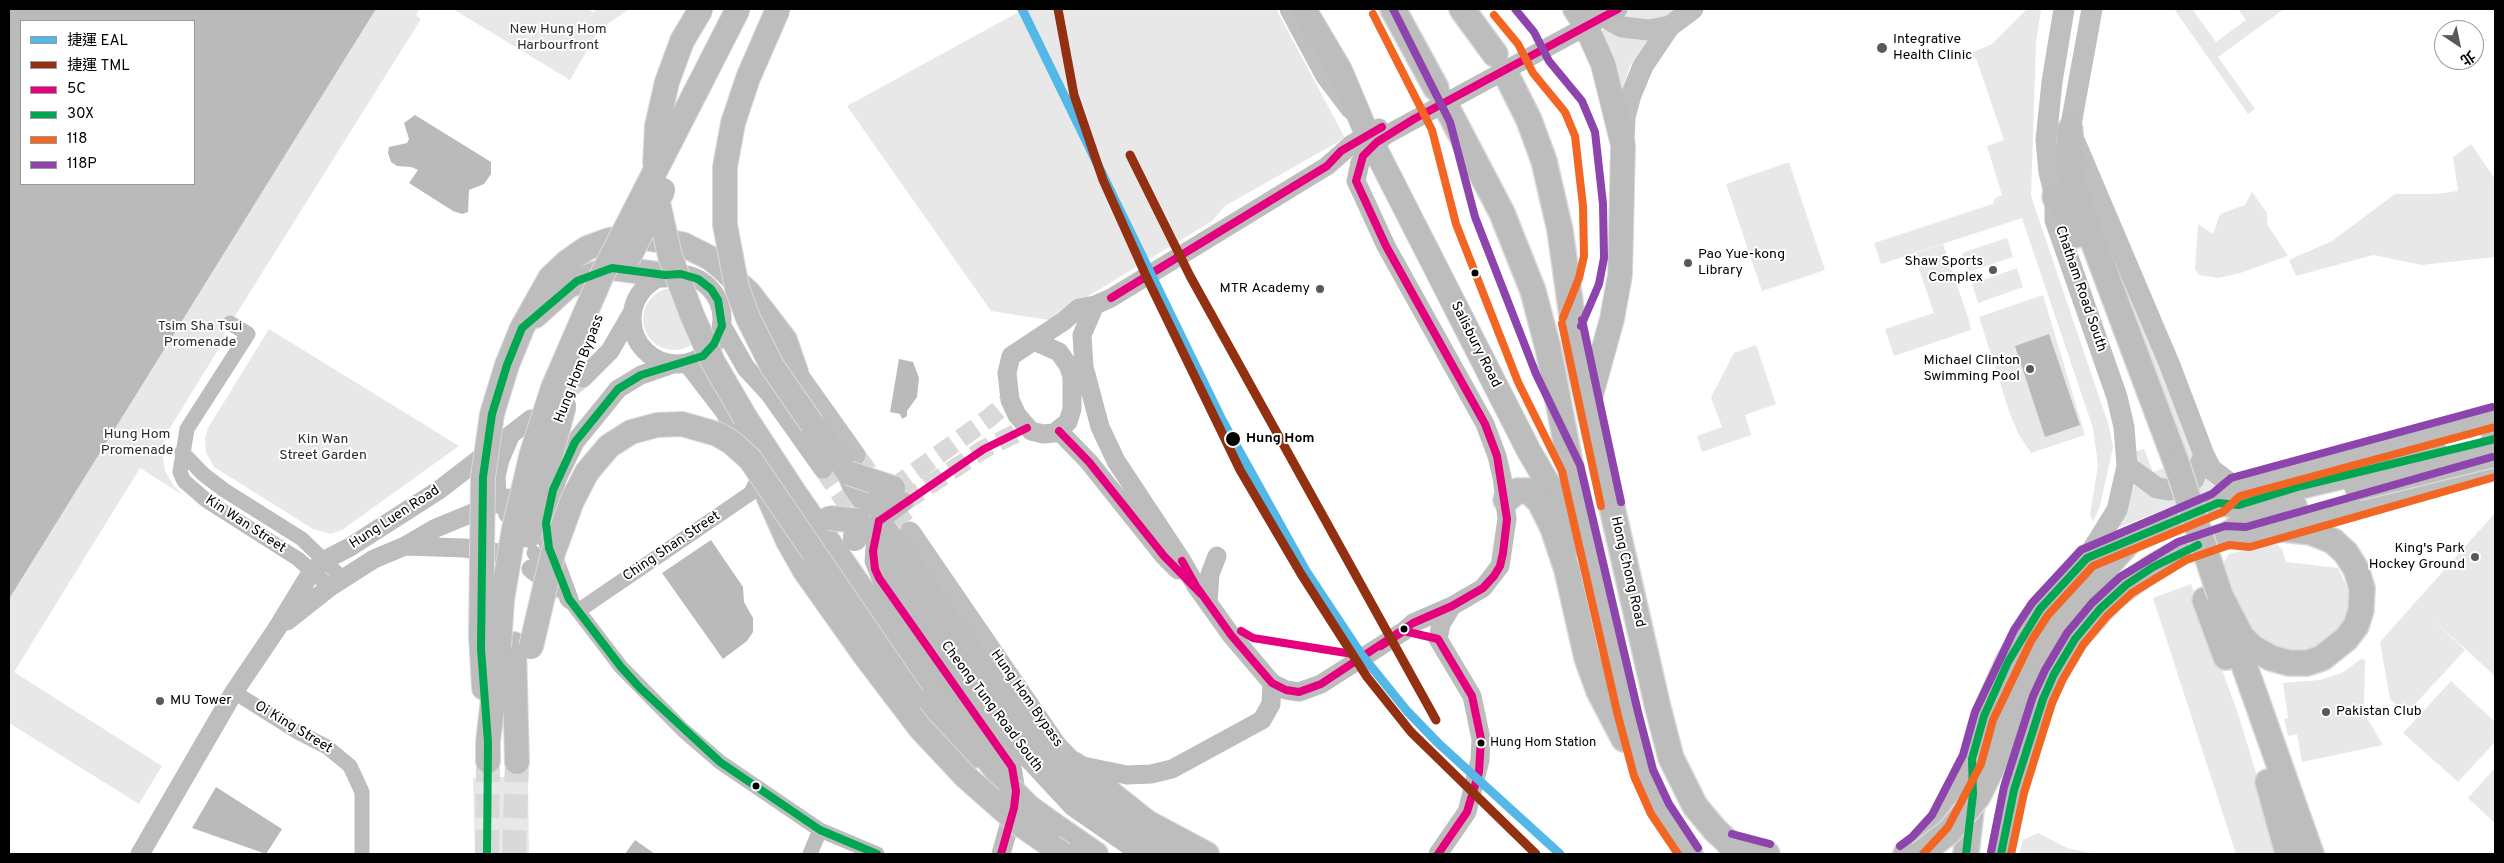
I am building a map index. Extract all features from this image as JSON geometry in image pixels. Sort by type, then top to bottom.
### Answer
[{"type":"highway","points":[[1393,9],[1492,190],[1533,291],[1548,348],[1571,468],[1592,560],[1628,714],[1644,773]]},
{"type":"highway","points":[[1462,9],[1495,54]]},
{"type":"highway","points":[[1510,82],[1529,120],[1544,161],[1560,230],[1578,359],[1589,402]]},
{"type":"highway","points":[[2070,130],[2069,167],[2080,206],[2213,598],[2288,854]]},
{"type":"highway","points":[[2055,197],[2069,214],[2168,465]]},
{"type":"highway","name":"Hong Chong Road","points":[[1589,402],[1671,758],[1695,806],[1735,849]]},
{"type":"highway","points":[[2001,854],[2014,790],[2043,699],[2054,674],[2075,639],[2113,596],[2139,576],[2182,551],[2228,535],[2243,522],[2355,481],[2493,438]]},
{"type":"highway","points":[[2226,495],[2239,505],[2301,486],[2355,481]]},
{"type":"highway","points":[[1506,500],[1523,490],[1540,502],[1553,528],[1567,570],[1587,658],[1615,723],[1644,773],[1660,809],[1690,854]]},
{"type":"highway","name":"Chatham Road South","points":[[1966,854],[1973,794],[1972,759],[1984,716],[2022,636],[2040,609],[2087,558],[2226,495]]},
{"type":"highway","points":[[2213,598],[2241,636],[2253,648],[2271,658],[2289,663],[2307,663],[2322,658],[2346,639],[2356,626],[2361,610],[2362,588],[2356,569],[2346,553],[2333,541],[2311,532],[2274,528]]},
{"type":"highway","points":[[1920,854],[1950,831],[1978,796],[1995,762],[2032,663],[2066,613],[2131,539]]},
{"type":"highway","points":[[2213,598],[2242,664],[2311,854]]},
{"type":"highway","points":[[1906,854],[1919,845],[1940,821],[1972,759]]},
{"type":"highway","points":[[1735,849],[1767,854]]},
{"type":"main road","points":[[701,9],[676,55],[659,112],[654,158],[656,192],[661,224],[675,272],[714,362],[760,441],[928,684],[1011,789],[1030,807],[1096,854]]},
{"type":"main road","name":"Hung Hom Bypass","points":[[522,328],[492,414],[483,477],[480,649],[488,752],[507,563],[523,486],[544,414],[565,356],[601,277],[738,9]]},
{"type":"main road","name":"Hung Hom Bypass","points":[[756,9],[603,310],[576,372],[557,427],[534,512],[516,615],[514,644],[517,758],[531,647],[542,593],[560,532],[582,479],[597,457],[623,436],[648,426],[682,424],[708,430],[724,437],[750,459],[913,698],[980,766],[1011,789]]},
{"type":"main road","name":"Hung Hom Bypass","points":[[778,9],[748,78],[731,132],[725,167],[724,197],[727,244],[742,302],[772,366],[852,464],[855,487],[868,516],[1031,737],[1065,778],[1104,812],[1142,838],[1174,854]]},
{"type":"main road","name":"Salisbury Road","points":[[1290,9],[1326,76],[1364,126]]},
{"type":"main road","name":"Salisbury Road","points":[[1304,9],[1340,70],[1364,126],[1529,451],[1592,560]]},
{"type":"main road","name":"Hong Chong Road","points":[[1575,9],[1585,24],[1603,64],[1623,145],[1620,274],[1612,319],[1589,402]]},
{"type":"main road","points":[[1596,9],[1606,18],[1622,27],[1649,30],[1670,26]]},
{"type":"main road","points":[[1623,145],[1625,117],[1636,83],[1651,52],[1670,26],[1693,9]]},
{"type":"main road","name":"Chatham Road South","points":[[2064,9],[2055,54],[2046,140],[2049,172],[2055,197],[2056,220],[2118,396],[2124,428],[2127,466],[2117,510],[2087,558]]},
{"type":"main road","points":[[2092,9],[2070,130],[2170,363],[2204,455],[2226,495],[2493,438]]},
{"type":"main road","points":[[522,328],[545,284],[577,254],[610,240],[631,236],[654,238],[682,244],[710,258],[749,293],[785,340],[796,372],[852,464],[898,495]]},
{"type":"main road","points":[[522,328],[560,293],[585,277],[612,268],[665,276]]},
{"type":"main road","points":[[2127,466],[2157,488],[2170,490],[2184,487],[2194,479],[2204,455]]},
{"type":"main road","points":[[2228,535],[2247,537],[2495,467]]},
{"type":"main road","points":[[761,479],[788,541],[805,571],[866,658],[920,728],[979,789],[1017,822],[1064,854]]},
{"type":"main road","points":[[807,510],[829,518],[868,516],[851,571]]},
{"type":"main road","name":"Hung Hom Bypass","points":[[910,532],[1056,745],[1074,764]]},
{"type":"main road","points":[[1074,764],[1147,822],[1207,854]]},
{"type":"street","points":[[1034,341],[1047,345],[1059,352],[1068,365],[1072,376],[1072,409],[1068,422],[1059,431],[1043,434],[1026,428],[1010,400],[1007,373],[1008,361],[1019,349],[1034,341],[1079,308],[1095,305],[1111,298],[1327,166],[1341,151],[1374,131],[1596,9]]},
{"type":"street","points":[[1095,305],[1084,328],[1081,343],[1084,367],[1100,427],[1116,461],[1182,561],[1196,586],[1231,635],[1272,683],[1286,690],[1299,692],[1309,689],[1404,631],[1420,619],[1452,606],[1483,588],[1500,566],[1507,519],[1506,500],[1497,456],[1485,424],[1386,246],[1358,172],[1368,149],[1386,135],[1618,9]]},
{"type":"street","points":[[1327,166],[1346,172],[1358,172]]},
{"type":"street","points":[[583,378],[610,350],[632,313],[636,300],[644,289],[652,282],[665,276],[681,274],[698,279],[711,289],[718,300],[746,328],[796,372]]},
{"type":"street","points":[[632,313],[632,326],[640,345],[651,356],[688,361],[714,344],[722,326],[722,316],[718,300]]},
{"type":"street","name":"Kin Wan Street","points":[[230,324],[248,334],[188,429],[182,452],[180,472],[189,486],[213,505],[298,559],[319,566],[336,583]]},
{"type":"street","points":[[722,326],[746,368],[769,393],[823,469]]},
{"type":"street","points":[[573,605],[549,548],[546,523],[553,490],[575,442],[618,389],[641,375],[688,361],[717,356],[746,368]]},
{"type":"street","points":[[688,361],[740,437]]},
{"type":"street","name":"Hung Luen Road","points":[[140,854],[234,692],[319,566],[439,490],[531,419]]},
{"type":"street","points":[[1059,431],[1089,462],[1164,556],[1196,586]]},
{"type":"street","points":[[505,505],[498,484],[500,468],[514,432]]},
{"type":"street","name":"Hung Hom Bypass","points":[[549,467],[575,442]]},
{"type":"street","name":"Ching Shan Street","points":[[573,605],[751,493],[761,479]]},
{"type":"street","points":[[898,495],[868,516],[875,569],[885,588],[1012,768],[1016,791],[1003,850]]},
{"type":"street","name":"Hung Luen Road","points":[[276,630],[336,583],[374,559],[405,546],[436,528],[505,505]]},
{"type":"street","points":[[405,546],[477,549],[498,553]]},
{"type":"street","points":[[1208,603],[1210,574],[1216,556]]},
{"type":"street","name":"Cheong Tung Road South","points":[[885,559],[1018,748],[1046,791],[1073,807],[1141,854]]},
{"type":"street","points":[[532,561],[573,605],[621,667],[683,730],[720,762],[820,830],[877,854]]},
{"type":"street","points":[[1438,854],[1467,812],[1479,772],[1481,744],[1472,696],[1438,639],[1441,624],[1452,606]]},
{"type":"street","points":[[1404,631],[1438,639]]},
{"type":"street","points":[[1074,764],[1127,775],[1156,774],[1172,769],[1262,720],[1271,704],[1272,683]]},
{"type":"street","name":"Oi King Street","points":[[234,692],[296,731],[327,747],[350,766],[362,792],[362,854]]},
{"type":"street","points":[[1003,850],[1026,823]]},
{"type":"street","points":[[810,854],[820,830]]},
{"type":"green space","points":[[376,9],[419,9],[416,15],[421,19],[223,335],[226,337],[165,436],[162,452],[165,471],[174,486],[184,496],[140,468],[14,672],[162,766],[139,804],[9,723],[9,599]]},
{"type":"green space","name":"New Hung Hom Harbourfront","points":[[453,9],[588,9],[593,12],[598,9],[629,9],[599,30],[570,80]]},
{"type":"green space","points":[[1024,9],[1276,9],[1345,138],[1225,206],[1212,221],[1049,320],[991,311],[847,106]]},
{"type":"green space","points":[[1630,9],[1679,9],[1655,23],[1616,17]]},
{"type":"green space","points":[[2027,9],[2041,9],[2036,43],[2031,196],[2108,423],[2113,447],[2100,506],[2093,522],[2090,515],[2098,465],[2093,428],[2022,218],[1881,264],[1874,243],[1993,204],[1995,198],[2002,195],[1987,146],[2004,140],[1976,58],[1967,55],[1992,44]]},
{"type":"green space","points":[[2174,9],[2192,9],[2216,42],[2246,20],[2238,9],[2284,9],[2218,57],[2255,109],[2248,114]]},
{"type":"green space","points":[[1606,28],[1650,37],[1630,66],[1623,86],[1617,91],[1594,35]]},
{"type":"green space","points":[[2471,144],[2495,179],[2495,257],[2422,265],[2373,255],[2296,276],[2289,260],[2332,241],[2395,194],[2436,194],[2458,191],[2453,157]]},
{"type":"green space","points":[[1789,162],[1825,270],[1762,291],[1726,184]]},
{"type":"green space","points":[[2252,192],[2267,213],[2267,224],[2288,256],[2240,273],[2218,278],[2199,275],[2195,269],[2198,224],[2213,234],[2220,214],[2245,205]]},
{"type":"green space","points":[[2095,221],[2159,353],[2196,452],[2188,473],[2162,481],[2136,460],[2136,451],[2144,449],[2153,472],[2182,461]]},
{"type":"green space","points":[[2007,238],[2013,257],[1968,272],[1962,253]]},
{"type":"green space","points":[[1943,244],[1971,330],[1894,356],[1885,329],[1934,313],[1914,254]]},
{"type":"green space","points":[[2017,268],[2023,287],[1978,303],[1972,284]]},
{"type":"green space","points":[[668,288],[680,288],[696,297],[703,307],[705,319],[703,331],[696,341],[680,350],[668,350],[657,345],[648,336],[643,325],[643,313],[648,302],[657,293]]},
{"type":"green space","name":"Michael Clinton Swimming Pool","points":[[2043,295],[2085,435],[2031,453],[2019,435],[2010,414],[1979,317]]},
{"type":"green space","name":"Kin Wan Street Garden","points":[[269,329],[459,446],[342,530],[331,534],[313,529],[214,467],[206,452],[205,438],[208,428]]},
{"type":"green space","points":[[1756,345],[1776,404],[1745,415],[1751,435],[1702,452],[1697,436],[1722,427],[1711,397],[1734,353]]},
{"type":"green space","points":[[2205,475],[2219,488],[2120,527],[2119,525],[2135,484]]},
{"type":"green space","points":[[2495,513],[2495,676],[2428,615],[2465,650],[2406,714],[2390,699],[2380,642]]},
{"type":"green space","points":[[2275,542],[2282,549],[2286,562],[2338,568],[2349,591],[2352,610],[2345,629],[2302,659],[2251,636],[2221,567],[2229,554]]},
{"type":"green space","points":[[2191,584],[2238,714],[2281,854],[2236,854],[2153,598]]},
{"type":"green space","name":"Pakistan Club","points":[[2361,659],[2365,660],[2364,706],[2367,718],[2383,745],[2302,762],[2297,734],[2288,736],[2284,719],[2288,718],[2283,683],[2320,680],[2342,673]]},
{"type":"green space","points":[[2451,681],[2495,722],[2495,742],[2458,782],[2403,733]]},
{"type":"green space","points":[[2495,768],[2495,823],[2468,798]]},
{"type":"green space","points":[[528,776],[529,854],[475,854],[473,778]]},
{"type":"green space","points":[[2038,833],[2067,848],[2095,854],[2019,854],[2023,840]]},
{"type":"shaded area","points":[[9,9],[376,9],[9,599]]},
{"type":"shaded area","points":[[415,115],[491,162],[491,174],[484,184],[469,190],[468,212],[462,214],[453,211],[409,183],[418,170],[411,167],[397,166],[391,162],[388,153],[389,147],[407,143],[409,139],[404,123]]},
{"type":"shaded area","name":"Michael Clinton Swimming Pool","points":[[2049,334],[2080,425],[2045,437],[2015,346]]},
{"type":"shaded area","points":[[899,359],[913,362],[919,378],[917,397],[907,411],[907,416],[902,419],[900,414],[890,412]]},
{"type":"shaded area","points":[[711,540],[743,587],[744,602],[753,618],[753,632],[747,641],[723,659],[662,573]]},
{"type":"shaded area","points":[[216,787],[282,829],[266,854],[192,828]]},
{"type":"shaded area","points":[[635,840],[655,854],[625,854]]},
{"type":"tunnel","points":[[544,409],[583,378]]},
{"type":"tunnel","points":[[893,488],[989,418],[1010,400]]},
{"type":"tunnel","points":[[904,502],[984,449],[1027,428]]},
{"type":"tunnel","points":[[855,455],[910,532]]},
{"type":"tunnel","points":[[823,469],[864,529]]},
{"type":"tunnel","points":[[487,854],[488,761]]},
{"type":"tunnel","points":[[514,854],[517,762]]},
{"type":"metro line","name":"EAL","points":[[1022,9],[1222,420],[1306,571],[1361,654],[1407,711],[1438,743],[1560,854]]},
{"type":"metro line","name":"TML","points":[[1058,9],[1074,95],[1103,180],[1147,278],[1240,470],[1301,574],[1367,677],[1411,732],[1536,854]]},
{"type":"metro line","name":"TML","points":[[1130,155],[1190,276],[1436,720]]},
{"type":"transit line","name":"118P","points":[[1393,9],[1450,122],[1475,217],[1536,374],[1580,465],[1653,770],[1669,804],[1698,848]]},
{"type":"transit line","name":"118P","points":[[1515,9],[1534,32],[1549,61],[1582,101],[1595,132],[1603,204],[1604,258],[1599,284],[1581,326]]},
{"type":"transit line","name":"5C","points":[[1182,561],[1196,586],[1231,635],[1272,683],[1286,690],[1299,692],[1321,684],[1413,623],[1452,606],[1483,588],[1494,576],[1500,566],[1503,553],[1507,519],[1497,456],[1485,424],[1386,246],[1356,181],[1363,156],[1377,142],[1414,119],[1618,9]]},
{"type":"transit line","name":"118","points":[[1373,14],[1432,130],[1456,224],[1518,382],[1562,471],[1618,716],[1634,776],[1651,814],[1678,854]]},
{"type":"transit line","name":"118","points":[[1494,15],[1518,44],[1533,73],[1565,112],[1575,136],[1583,206],[1584,256],[1579,278],[1563,318]]},
{"type":"transit line","name":"5C","points":[[1111,298],[1327,166],[1341,151],[1382,127]]},
{"type":"transit line","name":"30X","points":[[487,854],[488,742],[481,649],[483,477],[492,414],[507,365],[522,328],[577,281],[612,268],[665,275],[681,274],[698,279],[711,289],[718,300],[722,326],[714,344],[703,356],[641,375],[618,389],[575,442],[553,490],[546,523],[549,548],[569,599],[621,667],[640,688],[720,762],[820,830],[877,854]]},
{"type":"transit line","name":"118P","points":[[1582,320],[1621,502]]},
{"type":"transit line","name":"118","points":[[1562,324],[1601,506]]},
{"type":"transit line","name":"118P","points":[[1900,846],[1912,837],[1932,815],[1963,755],[1975,712],[2014,630],[2032,603],[2081,550],[2212,494],[2231,478],[2492,407]]},
{"type":"transit line","name":"118","points":[[1923,854],[1948,827],[1981,764],[1993,720],[2031,641],[2048,615],[2093,566],[2223,512],[2240,496],[2495,427]]},
{"type":"transit line","name":"5C","points":[[879,521],[984,449],[1027,428]]},
{"type":"transit line","name":"5C","points":[[1059,431],[1089,462],[1164,556],[1201,594]]},
{"type":"transit line","name":"30X","points":[[1966,854],[1973,794],[1972,759],[1984,716],[2008,662],[2040,609],[2087,558],[2218,503],[2239,505],[2301,486],[2495,439]]},
{"type":"transit line","name":"118P","points":[[1991,852],[2004,787],[2033,696],[2045,670],[2067,633],[2092,603],[2120,577],[2178,542],[2225,526],[2246,527],[2492,457]]},
{"type":"transit line","name":"118","points":[[2011,854],[2024,793],[2052,703],[2063,679],[2083,645],[2107,616],[2132,593],[2186,560],[2229,545],[2250,547],[2495,477]]},
{"type":"transit line","name":"5C","points":[[879,521],[873,551],[875,569],[879,578],[1012,767],[1016,791],[1014,808],[1001,854]]},
{"type":"transit line","name":"30X","points":[[2001,854],[2014,790],[2043,699],[2054,674],[2075,639],[2100,609],[2126,585],[2153,567],[2198,545]]},
{"type":"transit line","name":"5C","points":[[1241,631],[1253,638],[1365,656]]},
{"type":"transit line","name":"5C","points":[[1381,646],[1404,631],[1438,639],[1472,696],[1481,739],[1479,772],[1467,812],[1438,854]]},
{"type":"transit line","name":"118P","points":[[1732,834],[1770,844]]},
{"type":"place","name":"Integrative Health Clinic","points":[[1882,48]]},
{"type":"place","name":"Pao Yue-kong Library","points":[[1688,263]]},
{"type":"place","name":"Shaw Sports Complex","points":[[1993,270]]},
{"type":"place","name":"MTR Academy","points":[[1320,289]]},
{"type":"place","name":"Michael Clinton Swimming Pool","points":[[2030,369]]},
{"type":"place","name":"Hung Hom","points":[[1233,439]]},
{"type":"place","name":"King's Park Hockey Ground","points":[[2475,557]]},
{"type":"place","name":"MU Tower","points":[[160,701]]},
{"type":"place","name":"Pakistan Club","points":[[2326,712]]},
{"type":"place","name":"Hung Hom Station","points":[[1481,743]]},
{"type":"park label","name":"Tsim Sha Tsui Promenade","points":[[200,336]]},
{"type":"park label","name":"Hung Hom Promenade","points":[[137,444]]}]
